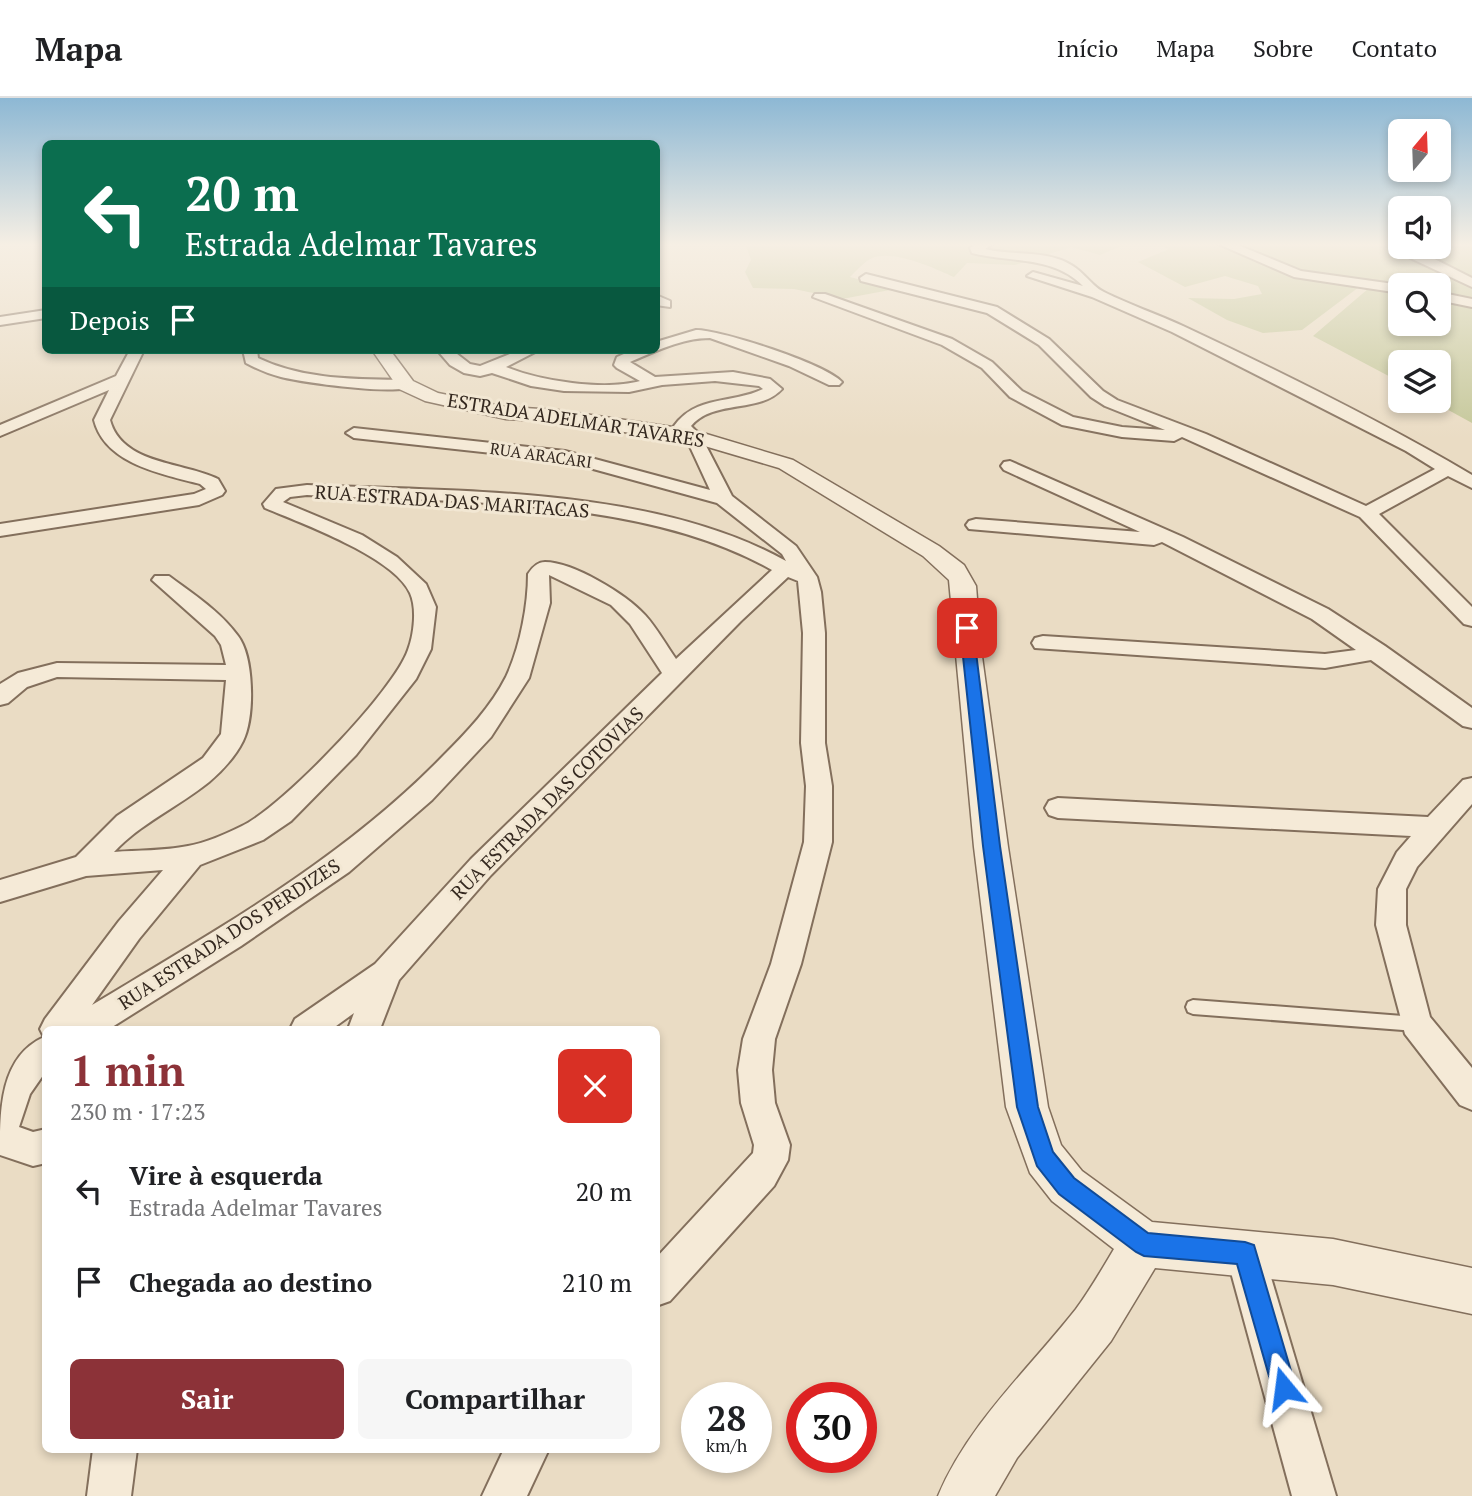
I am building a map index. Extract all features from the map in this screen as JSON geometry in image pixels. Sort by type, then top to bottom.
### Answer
[{"type":"street","points":[[852,308],[947,342],[987,365],[1016,394],[1068,421],[1122,432],[1200,438]]},
{"type":"street","points":[[985,308],[1044,342],[1101,398],[1200,438],[1367,513],[1472,619]]},
{"type":"street","points":[[1128,308],[1244,362],[1472,483]]},
{"type":"street","points":[[0,321],[42,315]]},
{"type":"street","points":[[660,346],[696,334],[711,334],[794,363],[834,382]]},
{"type":"street","points":[[0,530],[199,499],[216,491],[212,483],[148,462],[108,439],[102,428],[102,420],[135,354]]},
{"type":"street","points":[[250,354],[251,360],[275,370],[369,384],[407,385]]},
{"type":"street","points":[[383,354],[407,385]]},
{"type":"street","points":[[448,354],[459,365],[481,371],[523,354]]},
{"type":"street","points":[[633,354],[622,360],[622,365],[650,382]]},
{"type":"street","points":[[494,367],[554,388],[632,388],[650,382],[705,375],[760,382],[774,388],[769,392],[712,408],[687,419],[682,426],[693,436],[724,499],[789,550],[814,633],[813,743],[819,786],[818,842],[786,964],[759,1039],[755,1070],[758,1103],[772,1145],[770,1160],[761,1174],[660,1283]]},
{"type":"street","points":[[0,431],[122,379]]},
{"type":"street","name":"ESTRADA ADELMAR TAVARES","points":[[407,385],[432,397],[506,413],[583,419],[693,436],[786,464],[931,551],[962,577],[991,846],[1027,1107],[1045,1158],[1066,1186],[1144,1244]]},
{"type":"street","name":"RUA ARACARI","points":[[354,433],[565,456],[724,499]]},
{"type":"street","points":[[1010,466],[1176,541],[1321,614],[1472,720]]},
{"type":"street","points":[[1367,513],[1448,469]]},
{"type":"street","name":"RUA ESTRADA DAS MARITACAS","points":[[58,1026],[129,930],[190,857],[253,833],[282,814],[347,749],[408,674],[420,649],[425,607],[419,588],[390,561],[355,539],[272,503],[277,495],[287,491],[307,491],[464,498],[566,507],[651,519],[718,536],[796,574]]},
{"type":"street","points":[[976,525],[1176,541]]},
{"type":"street","name":"RUA ESTRADA DOS PERDIZES","points":[[87,1026],[230,937],[339,864],[423,793],[482,731],[517,678],[539,603],[538,574],[544,568],[561,571],[618,601],[638,620],[674,673]]},
{"type":"street","name":"RUA ESTRADA DAS COTOVIAS","points":[[310,1026],[386,973],[481,867],[674,673],[796,574]]},
{"type":"street","points":[[86,865],[105,842],[128,822],[208,768],[221,756],[232,739],[238,703],[238,673],[232,643],[218,626],[162,580]]},
{"type":"street","points":[[1043,643],[1325,660],[1353,658],[1377,651]]},
{"type":"street","points":[[0,697],[19,682],[37,674],[57,670],[238,673]]},
{"type":"street","points":[[1472,788],[1407,860],[1392,889],[1391,925],[1416,1024],[1472,1094]]},
{"type":"street","points":[[1058,808],[1434,827]]},
{"type":"street","points":[[0,891],[86,865],[190,857]]},
{"type":"street","points":[[365,1026],[386,973]]},
{"type":"street","points":[[42,1050],[13,1093],[1,1130],[8,1141],[33,1149],[42,1147]]},
{"type":"street","points":[[965,1496],[999,1440],[1094,1324],[1144,1244],[1333,1262],[1472,1291]]},
{"type":"street","points":[[1245,1254],[1314,1496]]},
{"type":"street","points":[[109,1496],[114,1453]]},
{"type":"street","points":[[505,1496],[525,1453]]},
{"type":"lane","points":[[1193,1007],[1416,1024]]},
{"type":"green space","points":[[1206,308],[1331,308],[1302,330],[1263,333],[1227,320]]},
{"type":"green space","points":[[1345,308],[1388,308],[1388,336],[1451,336],[1451,308],[1472,308],[1472,423],[1451,411],[1451,350],[1388,350],[1388,376],[1313,336]]},
{"type":"route","points":[[967,628],[991,846],[1027,1107],[1045,1158],[1066,1186],[1144,1244],[1245,1254],[1284,1388]]}]
